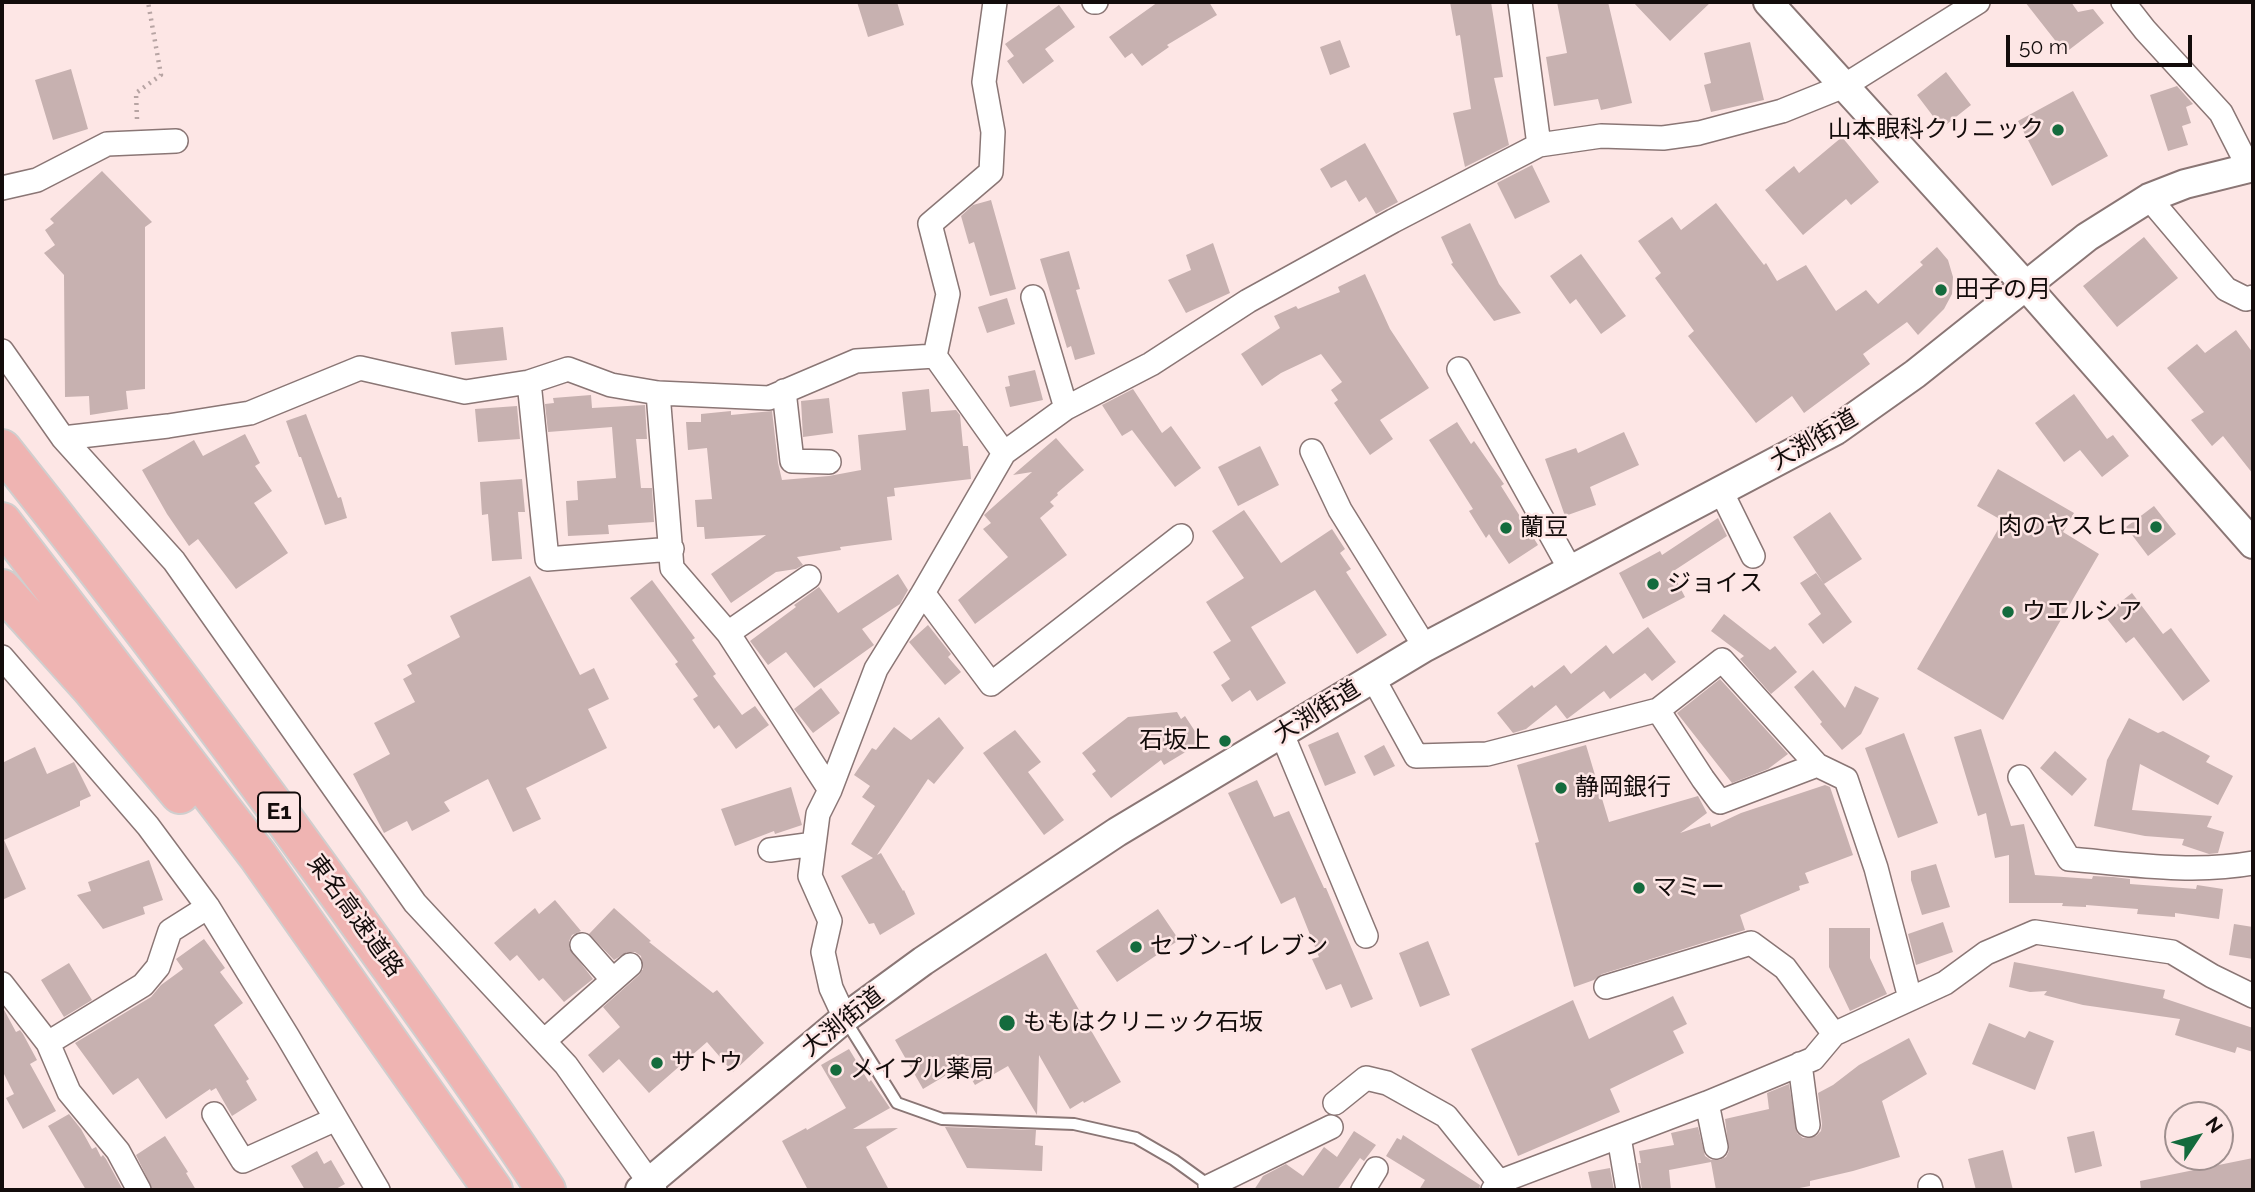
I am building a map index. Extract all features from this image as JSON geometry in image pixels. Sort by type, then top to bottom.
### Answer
[{"type":"highway","name":"東名高速道路","points":[[2,449],[302,842],[467,1074],[544,1188]]},
{"type":"highway","name":"東名高速道路","points":[[2,522],[258,856],[493,1190]]},
{"type":"highway","points":[[2,589],[91,688],[192,809],[471,1190]]},
{"type":"street","points":[[995,2],[984,82],[993,132],[991,172],[930,224],[948,294],[935,356],[1004,453]]},
{"type":"street","points":[[1520,2],[1539,145]]},
{"type":"street","points":[[1768,2],[2026,286],[2253,544]]},
{"type":"street","points":[[845,1018],[831,988],[822,952],[830,921],[810,876],[818,814],[830,790],[876,669],[1004,453],[1066,408],[1152,363],[1248,301],[1539,145],[1601,136],[1663,138],[1699,133],[1782,111],[1844,86],[1978,2]]},
{"type":"street","points":[[2123,2],[2221,113],[2251,167]]},
{"type":"street","points":[[2,188],[37,180],[107,145],[176,141]]},
{"type":"street","name":"大渕街道","points":[[648,1187],[845,1018],[923,961],[1117,832],[1425,647],[1836,430],[1915,374],[2087,237],[2149,198],[2185,184],[2251,167]]},
{"type":"street","points":[[2149,198],[2226,289],[2246,299],[2253,298]]},
{"type":"street","points":[[1033,297],[1066,408]]},
{"type":"street","points":[[2,351],[63,438],[174,561],[415,904],[566,1065],[648,1187]]},
{"type":"street","points":[[63,438],[250,413],[360,368],[465,392],[529,382],[568,369],[611,385],[658,393],[769,398],[856,361],[935,356]]},
{"type":"street","points":[[1459,369],[1570,569]]},
{"type":"street","points":[[529,382],[547,559],[672,549]]},
{"type":"street","points":[[784,391],[792,461],[830,462]]},
{"type":"street","points":[[658,393],[672,568],[728,633],[830,790]]},
{"type":"street","points":[[1312,451],[1340,510],[1425,647]]},
{"type":"street","points":[[1721,491],[1754,556]]},
{"type":"street","points":[[923,593],[991,684],[1181,536]]},
{"type":"street","points":[[728,633],[809,577]]},
{"type":"street","points":[[2,657],[148,826],[208,907],[378,1190]]},
{"type":"street","points":[[1373,678],[1416,756],[1488,754],[1658,710],[1722,660],[1817,765],[1846,779],[1875,868],[1910,999]]},
{"type":"street","points":[[1658,710],[1720,802],[1817,765]]},
{"type":"street","points":[[1282,734],[1366,936]]},
{"type":"street","points":[[2020,777],[2069,859],[2168,867],[2253,863]]},
{"type":"street","points":[[770,850],[814,844]]},
{"type":"street","points":[[48,1043],[143,985],[158,967],[170,931],[208,907]]},
{"type":"street","points":[[1335,1103],[1366,1078],[1387,1083],[1447,1116],[1496,1186],[1813,1059],[1834,1034],[1945,983],[1986,953],[2035,932],[2172,952],[2253,996]]},
{"type":"street","points":[[1606,987],[1751,943],[1785,968],[1834,1034]]},
{"type":"street","points":[[544,1041],[621,972],[582,945]]},
{"type":"street","points":[[2,984],[48,1043],[69,1092],[118,1151],[139,1190]]},
{"type":"street","points":[[1800,1064],[1808,1125]]},
{"type":"street","points":[[1707,1103],[1716,1147]]},
{"type":"street","points":[[214,1114],[243,1161],[337,1119]]},
{"type":"street","points":[[1212,1188],[1331,1127]]},
{"type":"street","points":[[1619,1137],[1628,1190]]},
{"type":"street","points":[[1363,1190],[1376,1168]]},
{"type":"lane","points":[[845,1018],[897,1103],[942,1119],[1074,1124],[1136,1138],[1174,1160],[1212,1188]]},
{"type":"path","points":[[137,143],[136,93],[161,75],[148,2]]},
{"type":"building","points":[[857,2],[897,2],[904,25],[868,37]]},
{"type":"building","points":[[1158,2],[1209,2],[1217,15],[1167,45],[1169,47],[1142,66],[1132,53],[1125,58],[1109,37]]},
{"type":"building","points":[[1450,2],[1491,2],[1503,77],[1494,78],[1509,145],[1465,167],[1453,113],[1471,109],[1460,35],[1456,36]]},
{"type":"building","points":[[1557,2],[1608,2],[1632,103],[1601,110],[1598,99],[1554,106],[1546,57],[1567,53]]},
{"type":"building","points":[[1633,2],[1711,2],[1670,41]]},
{"type":"building","points":[[2025,2],[2071,2],[2078,12],[2093,9],[2104,23],[2065,53]]},
{"type":"building","points":[[1059,5],[1075,27],[1045,49],[1054,61],[1023,84],[1007,61],[1014,56],[1005,44]]},
{"type":"building","points":[[1340,40],[1350,67],[1330,75],[1320,47]]},
{"type":"building","points":[[1750,42],[1764,100],[1711,112],[1704,85],[1711,83],[1704,53]]},
{"type":"building","points":[[71,69],[88,129],[53,140],[35,80]]},
{"type":"building","points":[[1946,72],[1971,105],[1942,128],[1917,95]]},
{"type":"building","points":[[2177,86],[2193,104],[2186,107],[2191,123],[2182,126],[2188,145],[2168,151],[2150,95]]},
{"type":"building","name":"山本眼科クリニック","points":[[2073,91],[2108,156],[2052,186],[2018,121]]},
{"type":"building","points":[[1842,137],[1879,182],[1851,205],[1846,199],[1803,235],[1765,190],[1794,166],[1799,173]]},
{"type":"building","points":[[1365,143],[1398,202],[1376,214],[1366,197],[1359,202],[1346,180],[1331,188],[1320,169]]},
{"type":"building","points":[[1532,165],[1550,202],[1515,219],[1497,183]]},
{"type":"building","points":[[102,171],[152,222],[145,227],[145,389],[126,391],[128,409],[90,415],[89,396],[65,397],[64,275],[44,253],[55,245],[45,230],[54,223],[50,219]]},
{"type":"building","points":[[991,200],[1016,289],[990,296],[974,242],[969,244],[961,216],[973,205]]},
{"type":"building","points":[[1716,203],[1764,265],[1766,263],[1777,281],[1806,265],[1836,311],[1866,290],[1878,304],[1923,265],[1920,262],[1937,247],[1948,260],[1953,277],[1952,294],[1944,309],[1918,335],[1907,322],[1863,354],[1870,364],[1804,413],[1792,396],[1756,423],[1688,336],[1694,331],[1655,278],[1661,273],[1638,241],[1672,217],[1681,230]]},
{"type":"building","points":[[1470,223],[1499,284],[1521,313],[1494,321],[1451,264],[1453,263],[1441,237]]},
{"type":"building","points":[[2144,237],[2178,278],[2117,327],[2083,286]]},
{"type":"building","points":[[1213,243],[1230,293],[1186,313],[1168,280],[1191,270],[1186,255]]},
{"type":"building","points":[[1069,251],[1080,289],[1076,290],[1095,354],[1075,360],[1071,346],[1067,348],[1040,259]]},
{"type":"building","points":[[1581,254],[1626,316],[1601,334],[1576,299],[1570,304],[1550,276]]},
{"type":"building","points":[[1365,274],[1390,329],[1429,388],[1380,420],[1393,439],[1370,455],[1334,403],[1338,400],[1331,390],[1342,382],[1321,354],[1281,373],[1262,386],[1241,354],[1280,328],[1274,316],[1340,292],[1338,287]]},
{"type":"building","points":[[1007,298],[1015,324],[987,333],[978,307]]},
{"type":"building","points":[[503,327],[507,360],[455,365],[451,332]]},
{"type":"building","points":[[2236,330],[2253,353],[2253,474],[2223,436],[2212,446],[2191,420],[2204,412],[2167,368],[2197,344],[2205,353]]},
{"type":"building","points":[[1035,370],[1043,400],[1010,407],[1005,387],[1010,386],[1008,376]]},
{"type":"building","points":[[929,389],[931,412],[956,410],[960,415],[963,446],[968,446],[971,479],[894,488],[895,496],[887,497],[892,540],[840,547],[841,550],[797,557],[803,565],[796,569],[776,572],[731,603],[711,574],[766,535],[705,539],[704,527],[697,527],[695,500],[712,499],[707,448],[688,450],[686,422],[701,422],[701,414],[731,411],[731,415],[772,411],[782,480],[829,476],[861,470],[858,435],[906,430],[902,392]]},
{"type":"building","points":[[1133,389],[1162,433],[1171,426],[1201,468],[1175,487],[1132,430],[1122,436],[1102,405]]},
{"type":"building","points":[[2074,394],[2107,439],[2113,435],[2129,456],[2102,477],[2080,450],[2064,462],[2035,423]]},
{"type":"building","points":[[591,395],[592,408],[645,405],[647,439],[636,439],[641,488],[652,488],[654,522],[608,525],[609,534],[568,536],[566,501],[578,500],[577,481],[616,478],[612,427],[548,432],[545,404],[554,403],[553,398]]},
{"type":"building","points":[[829,398],[833,433],[803,437],[801,401]]},
{"type":"building","points":[[517,406],[520,439],[478,442],[475,409]]},
{"type":"building","points":[[306,414],[338,498],[341,497],[347,518],[325,525],[286,421]]},
{"type":"building","points":[[1457,422],[1471,444],[1474,441],[1504,484],[1501,486],[1538,545],[1509,564],[1489,534],[1486,538],[1469,511],[1473,509],[1429,440]]},
{"type":"building","points":[[1624,432],[1639,465],[1590,487],[1596,505],[1565,516],[1545,459],[1576,448],[1578,453]]},
{"type":"building","points":[[245,434],[260,463],[255,466],[272,491],[254,503],[288,553],[236,589],[198,539],[189,546],[142,470],[194,440],[203,456]]},
{"type":"building","points":[[1056,438],[1084,470],[1057,493],[1050,502],[1054,506],[1040,518],[1067,555],[975,624],[958,600],[1008,557],[983,529],[991,523],[984,515],[1032,472],[1013,475]]},
{"type":"building","points":[[1260,446],[1279,485],[1238,506],[1218,467]]},
{"type":"building","name":"ウエルシア","points":[[1998,469],[2074,513],[2063,532],[2099,554],[2003,720],[1917,669],[2003,521],[1977,506]]},
{"type":"building","points":[[522,479],[525,512],[518,512],[522,559],[492,561],[488,514],[482,515],[480,482]]},
{"type":"building","points":[[2154,506],[2176,534],[2148,556],[2126,527]]},
{"type":"building","points":[[1244,510],[1281,563],[1332,529],[1345,549],[1340,553],[1351,569],[1346,572],[1387,635],[1357,654],[1315,590],[1251,627],[1286,683],[1257,701],[1250,690],[1232,702],[1221,685],[1230,679],[1213,652],[1231,641],[1206,602],[1244,578],[1212,531]]},
{"type":"building","points":[[1830,512],[1862,559],[1824,584],[1793,537]]},
{"type":"building","points":[[1718,518],[1727,536],[1672,572],[1685,597],[1643,619],[1619,573],[1660,551],[1662,555]]},
{"type":"building","points":[[1816,573],[1852,622],[1823,644],[1808,624],[1821,614],[1800,583]]},
{"type":"building","points":[[898,574],[908,590],[900,604],[862,629],[874,645],[814,688],[786,652],[768,665],[750,641],[819,587],[838,613]]},
{"type":"building","points":[[530,576],[580,675],[594,668],[609,699],[588,709],[607,748],[526,788],[541,819],[513,832],[488,779],[444,802],[450,811],[412,831],[407,821],[384,833],[353,774],[390,754],[374,723],[415,702],[403,679],[412,674],[407,665],[460,637],[450,616]]},
{"type":"building","points":[[652,580],[695,638],[692,640],[716,674],[713,676],[742,715],[755,706],[769,725],[736,749],[719,725],[714,729],[693,699],[698,696],[675,664],[678,662],[630,598]]},
{"type":"building","points":[[2132,593],[2163,634],[2171,628],[2210,681],[2183,701],[2134,637],[2126,643],[2104,615]]},
{"type":"building","points":[[1724,614],[1770,650],[1775,646],[1797,672],[1771,694],[1740,659],[1744,656],[1711,631]]},
{"type":"building","points":[[928,625],[951,654],[948,657],[961,672],[945,685],[909,642]]},
{"type":"building","points":[[1648,627],[1676,662],[1652,681],[1645,673],[1610,699],[1604,691],[1567,719],[1556,705],[1526,729],[1513,733],[1497,713],[1532,685],[1534,688],[1564,665],[1571,674],[1606,645],[1613,654]]},
{"type":"building","points":[[1813,670],[1845,708],[1855,686],[1879,698],[1861,734],[1842,750],[1794,687]]},
{"type":"building","points":[[1720,679],[1788,754],[1768,769],[1732,783],[1677,713]]},
{"type":"building","points":[[821,688],[840,713],[813,733],[794,709]]},
{"type":"building","points":[[1177,712],[1181,719],[1185,716],[1202,742],[1164,765],[1161,760],[1111,798],[1092,774],[1096,771],[1082,753],[1128,717]]},
{"type":"building","points":[[939,717],[964,748],[934,784],[928,779],[877,855],[881,853],[915,914],[880,935],[874,923],[869,924],[841,876],[873,858],[851,844],[875,806],[862,797],[870,786],[854,775],[872,748],[876,750],[894,727],[911,740]]},
{"type":"building","points":[[2129,718],[2158,733],[2163,731],[2210,756],[2206,762],[2233,776],[2218,805],[2140,764],[2132,810],[2212,816],[2207,827],[2224,832],[2218,853],[2209,854],[2182,845],[2184,839],[2145,836],[2094,826],[2107,760]]},
{"type":"building","points":[[1981,729],[2011,826],[2024,824],[2035,875],[2092,879],[2093,876],[2113,877],[2130,879],[2130,884],[2196,889],[2197,885],[2223,889],[2219,919],[2175,913],[2175,917],[2137,914],[2138,909],[2062,906],[2063,903],[2009,903],[2009,855],[1995,858],[1986,813],[1978,816],[1954,737]]},
{"type":"building","points":[[1015,730],[1041,762],[1028,772],[1064,820],[1044,835],[983,753]]},
{"type":"building","points":[[1338,732],[1356,773],[1325,786],[1308,745]]},
{"type":"building","points":[[1904,733],[1938,823],[1898,838],[1865,748]]},
{"type":"building","points":[[1384,745],[1395,766],[1374,776],[1364,756]]},
{"type":"building","name":"マミー","points":[[1586,745],[1609,822],[1698,796],[1707,813],[1680,833],[1710,823],[1711,827],[1741,813],[1825,785],[1830,787],[1853,855],[1805,873],[1809,883],[1799,886],[1800,890],[1740,915],[1745,930],[1602,974],[1574,987],[1535,843],[1539,842],[1517,765]]},
{"type":"building","points":[[35,747],[47,774],[74,762],[91,796],[80,801],[80,806],[4,840],[26,889],[2,900],[2,763]]},
{"type":"building","points":[[2055,751],[2087,779],[2072,796],[2040,768]]},
{"type":"building","points":[[1257,780],[1274,817],[1289,811],[1326,888],[1373,999],[1351,1008],[1341,984],[1326,990],[1312,959],[1319,957],[1295,897],[1281,904],[1228,793]]},
{"type":"building","points":[[791,787],[802,825],[775,834],[774,831],[735,846],[721,809]]},
{"type":"building","points":[[149,860],[163,900],[143,907],[145,914],[103,929],[77,895],[91,891],[88,882]]},
{"type":"building","points":[[1936,864],[1950,907],[1922,915],[1911,880],[1911,871]]},
{"type":"building","points":[[555,900],[581,931],[572,935],[569,948],[593,979],[564,1002],[543,978],[539,981],[517,955],[510,961],[494,943],[535,908],[539,914]]},
{"type":"building","points":[[614,908],[651,941],[649,942],[713,993],[717,990],[764,1043],[733,1072],[707,1042],[649,1093],[619,1059],[603,1073],[588,1055],[620,1027],[603,1007],[643,969],[641,956],[635,952],[627,952],[614,960],[589,934]]},
{"type":"building","points":[[1158,909],[1179,940],[1117,982],[1096,951]]},
{"type":"building","points":[[1943,922],[1953,952],[1916,965],[1908,934]]},
{"type":"building","points":[[2234,924],[2253,927],[2253,959],[2229,955]]},
{"type":"building","points":[[1829,928],[1870,928],[1870,958],[1887,994],[1850,1011],[1829,967]]},
{"type":"building","points":[[204,939],[225,968],[220,972],[243,1003],[214,1025],[249,1079],[246,1081],[257,1100],[232,1116],[216,1088],[211,1091],[210,1089],[166,1119],[138,1078],[113,1095],[75,1043],[151,997],[161,985],[183,969],[176,959]]},
{"type":"building","points":[[1428,941],[1450,995],[1420,1007],[1399,953]]},
{"type":"building","points":[[1046,953],[1121,1082],[1070,1109],[1039,1055],[1037,1115],[1008,1066],[975,1085],[963,1065],[923,1089],[895,1040]]},
{"type":"building","points":[[2014,962],[2165,990],[2163,998],[2253,1028],[2253,1052],[2237,1047],[2235,1053],[2175,1035],[2180,1019],[2083,1005],[2044,995],[2047,991],[2030,992],[2009,987]]},
{"type":"building","points":[[69,963],[92,1000],[64,1017],[41,980]]},
{"type":"building","points":[[1673,996],[1687,1024],[1673,1031],[1684,1053],[1610,1089],[1620,1112],[1518,1156],[1471,1049],[1573,1000],[1589,1039]]},
{"type":"building","points":[[2,1006],[16,1032],[20,1030],[23,1034],[37,1060],[30,1064],[56,1111],[23,1129],[6,1098],[14,1094],[2,1070]]},
{"type":"building","points":[[1989,1023],[2025,1038],[2029,1031],[2054,1041],[2035,1090],[1972,1064]]},
{"type":"building","points":[[1909,1038],[1927,1074],[1882,1101],[1900,1157],[1810,1181],[1810,1186],[1789,1190],[1716,1190],[1711,1162],[1669,1170],[1671,1190],[1642,1190],[1639,1151],[1674,1145],[1671,1133],[1698,1127],[1705,1156],[1711,1160],[1726,1157],[1729,1151],[1725,1119],[1769,1109],[1767,1093],[1789,1084],[1797,1133],[1803,1138],[1816,1136],[1821,1131],[1822,1124],[1818,1093],[1859,1065]]},
{"type":"building","points":[[849,1049],[869,1082],[871,1080],[890,1108],[853,1129],[898,1128],[866,1147],[889,1190],[808,1190],[782,1141],[846,1108],[821,1065]]},
{"type":"building","points":[[69,1114],[92,1149],[96,1147],[101,1157],[103,1155],[106,1159],[123,1190],[86,1190],[48,1126]]},
{"type":"building","points":[[945,1127],[1036,1130],[1035,1145],[1043,1146],[1042,1171],[967,1168]]},
{"type":"building","points":[[1354,1131],[1376,1145],[1364,1161],[1360,1158],[1337,1190],[1254,1190],[1263,1176],[1286,1164],[1303,1176],[1324,1147],[1337,1157]]},
{"type":"building","points":[[2094,1131],[2102,1166],[2075,1173],[2067,1137]]},
{"type":"building","points":[[1403,1135],[1480,1185],[1479,1190],[1419,1190],[1425,1180],[1386,1156],[1397,1138],[1401,1140]]},
{"type":"building","points":[[165,1136],[196,1190],[153,1190],[136,1155]]},
{"type":"building","points":[[2003,1150],[2013,1190],[1976,1190],[1968,1159]]},
{"type":"building","points":[[317,1151],[324,1164],[331,1160],[345,1184],[334,1190],[305,1190],[291,1166]]},
{"type":"building","points":[[2253,1158],[2253,1190],[2141,1190],[2140,1181],[2189,1171],[2234,1171],[2234,1162]]},
{"type":"building","points":[[1610,1168],[1614,1190],[1592,1190],[1588,1172]]},
{"type":"place","name":"山本眼科クリニック","points":[[2058,130]]},
{"type":"place","name":"田子の月","points":[[1941,290]]},
{"type":"place","name":"肉のヤスヒロ","points":[[2156,527]]},
{"type":"place","name":"蘭豆","points":[[1506,528]]},
{"type":"place","name":"ジョイス","points":[[1653,584]]},
{"type":"place","name":"ウエルシア","points":[[2008,612]]},
{"type":"place","name":"石坂上","points":[[1225,741]]},
{"type":"place","name":"静岡銀行","points":[[1561,788]]},
{"type":"place","name":"マミー","points":[[1639,888]]},
{"type":"place","name":"セブン-イレブン","points":[[1136,947]]},
{"type":"place","name":"ももはクリニック石坂","points":[[1007,1023]]},
{"type":"place","name":"サトウ","points":[[657,1063]]},
{"type":"place","name":"メイプル薬局","points":[[836,1070]]}]
